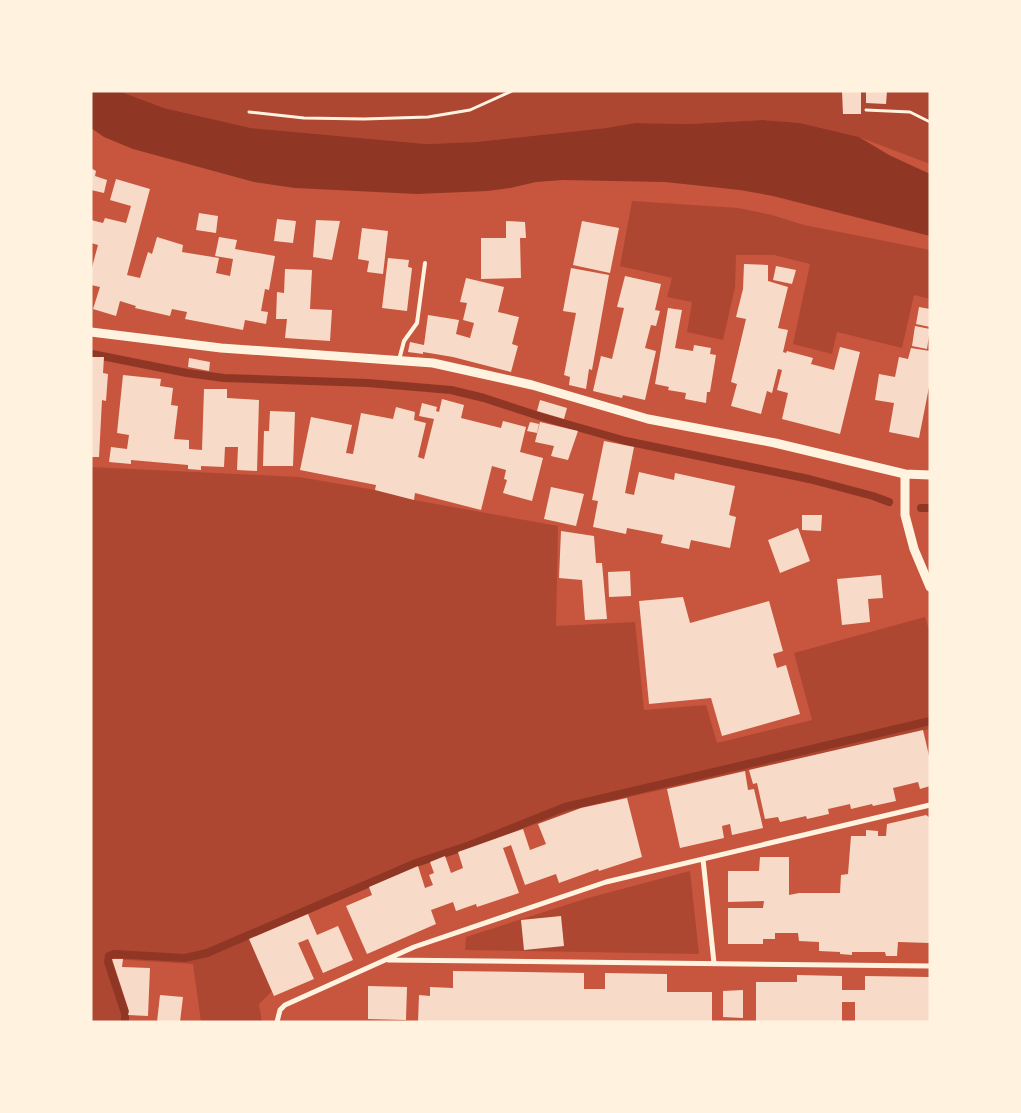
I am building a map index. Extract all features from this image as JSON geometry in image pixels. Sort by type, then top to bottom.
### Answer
[{"type":"street","points":[[91,332],[221,348],[432,363],[532,385],[648,419],[775,443],[905,474],[930,475]]},
{"type":"street","points":[[905,474],[905,515],[914,549],[930,587]]},
{"type":"street","points":[[277,1022],[280,1010],[285,1005],[385,960],[438,938],[599,884],[930,805]]},
{"type":"street","points":[[703,859],[714,963]]},
{"type":"street","points":[[385,960],[930,966]]},
{"type":"lane","points":[[399,360],[404,341],[417,323],[425,263]]},
{"type":"path","points":[[250,112],[304,118],[428,117],[470,110],[512,91]]},
{"type":"path","points":[[866,110],[910,112],[930,122]]},
{"type":"shaded area","points":[[91,91],[119,91],[164,108],[251,128],[426,144],[476,142],[606,128],[635,123],[688,124],[763,120],[800,123],[859,137],[889,155],[930,174],[930,236],[773,196],[740,190],[665,182],[563,180],[536,182],[487,191],[417,194],[295,188],[254,182],[133,149],[104,137],[91,128]]},
{"type":"shaded area","points":[[119,91],[930,91],[930,164],[859,137],[800,123],[763,120],[688,124],[635,123],[606,128],[476,142],[426,144],[251,128],[164,108]]},
{"type":"shaded area","points":[[632,201],[738,208],[772,215],[804,225],[930,250],[930,299],[914,295],[902,348],[837,332],[832,354],[793,344],[810,264],[774,255],[736,255],[735,287],[723,340],[687,332],[692,302],[667,297],[672,278],[620,266]]},
{"type":"shaded area","points":[[91,467],[299,477],[558,526],[556,626],[635,622],[644,710],[706,705],[717,743],[812,720],[794,653],[925,617],[930,633],[930,729],[581,808],[418,866],[250,939],[272,991],[259,1004],[262,1022],[201,1022],[193,964],[112,959],[129,1011],[128,1022],[91,1022]]},
{"type":"shaded area","points":[[690,871],[699,954],[465,950],[466,937],[588,898]]},
{"type":"building","points":[[842,91],[861,91],[861,114],[843,114]]},
{"type":"building","points":[[866,91],[887,91],[886,104],[866,103]]},
{"type":"building","points":[[91,168],[96,171],[95,176],[107,180],[104,193],[91,190]]},
{"type":"building","points":[[116,179],[150,189],[127,275],[140,278],[148,252],[152,254],[157,237],[183,245],[182,252],[219,258],[216,273],[230,276],[233,259],[215,256],[219,237],[237,240],[235,249],[275,256],[269,290],[265,289],[261,311],[268,312],[266,324],[245,320],[243,330],[185,319],[187,312],[172,309],[170,316],[135,308],[136,306],[120,301],[116,316],[93,309],[100,287],[91,285],[91,271],[98,245],[91,243],[91,220],[103,223],[105,218],[126,223],[131,206],[110,200]]},
{"type":"building","points":[[199,213],[218,216],[216,233],[196,230]]},
{"type":"building","points":[[277,219],[296,221],[293,243],[274,241]]},
{"type":"building","points":[[316,220],[340,221],[332,260],[313,257]]},
{"type":"building","points":[[506,221],[525,222],[526,238],[520,238],[521,278],[481,279],[481,238],[506,238]]},
{"type":"building","points":[[582,221],[619,228],[610,273],[573,265]]},
{"type":"building","points":[[362,228],[388,231],[383,274],[367,272],[369,261],[358,259]]},
{"type":"building","points":[[388,258],[409,260],[408,267],[412,268],[407,311],[382,308]]},
{"type":"building","points":[[744,264],[768,265],[768,281],[788,287],[778,328],[788,330],[783,352],[786,353],[787,351],[813,358],[811,364],[834,370],[840,347],[860,352],[840,434],[782,419],[788,393],[777,390],[782,370],[778,369],[772,393],[767,391],[761,414],[731,406],[737,384],[731,382],[746,319],[736,317],[743,289]]},
{"type":"building","points":[[776,266],[796,270],[792,284],[773,280]]},
{"type":"building","points":[[571,268],[609,275],[592,370],[589,369],[586,389],[569,385],[570,377],[564,375],[576,313],[563,311]]},
{"type":"building","points":[[285,269],[312,270],[310,309],[332,310],[330,341],[285,338],[287,319],[276,319],[277,292],[284,293]]},
{"type":"building","points":[[625,276],[661,284],[655,310],[660,311],[656,326],[651,325],[645,348],[656,351],[645,400],[623,395],[622,398],[593,391],[601,356],[612,359],[624,308],[617,307]]},
{"type":"building","points":[[466,278],[504,287],[498,312],[519,317],[512,344],[518,346],[511,372],[453,357],[423,352],[423,354],[408,352],[410,342],[424,345],[428,315],[459,320],[456,334],[470,338],[474,323],[463,320],[467,303],[460,302]]},
{"type":"building","points":[[919,307],[930,309],[930,327],[916,324]]},
{"type":"building","points":[[668,308],[682,310],[675,348],[693,351],[694,345],[711,348],[710,354],[716,355],[710,392],[707,392],[706,403],[685,399],[686,393],[668,390],[669,387],[655,384]]},
{"type":"building","points":[[915,326],[930,329],[927,349],[912,346]]},
{"type":"building","points":[[911,348],[930,351],[930,382],[919,438],[889,432],[894,403],[875,400],[879,374],[895,377],[899,357],[908,359]]},
{"type":"building","points":[[91,357],[104,357],[103,373],[108,374],[106,401],[102,400],[99,457],[91,457]]},
{"type":"building","points":[[189,358],[210,362],[209,371],[188,367]]},
{"type":"building","points":[[123,375],[161,379],[160,386],[173,388],[171,405],[178,406],[174,439],[189,440],[189,449],[202,450],[204,389],[227,389],[227,398],[259,400],[257,471],[237,470],[238,447],[225,447],[224,467],[201,466],[201,470],[188,469],[188,465],[131,460],[131,464],[109,462],[111,447],[127,449],[129,435],[117,433]]},
{"type":"building","points":[[442,399],[464,405],[461,418],[501,428],[503,421],[526,427],[520,452],[543,458],[532,501],[503,493],[507,480],[504,479],[506,470],[492,466],[481,510],[415,493],[414,500],[375,490],[376,485],[300,470],[311,417],[352,425],[346,453],[353,454],[361,413],[393,419],[396,407],[415,412],[414,420],[426,423],[418,457],[424,459],[434,419],[419,416],[422,403],[437,407],[436,411],[439,412]]},
{"type":"building","points":[[540,400],[567,408],[564,419],[537,411]]},
{"type":"building","points":[[270,411],[295,412],[293,466],[263,466],[264,431],[269,431]]},
{"type":"building","points":[[530,422],[539,424],[537,433],[527,431]]},
{"type":"building","points":[[540,422],[578,431],[568,460],[551,456],[554,446],[535,442]]},
{"type":"building","points":[[604,441],[634,447],[625,493],[634,495],[639,472],[674,480],[675,473],[735,486],[729,515],[736,517],[730,548],[691,540],[689,549],[661,543],[663,535],[627,528],[626,534],[593,527],[598,501],[592,500]]},
{"type":"building","points":[[551,487],[584,494],[576,526],[544,519]]},
{"type":"building","points":[[802,515],[822,515],[821,531],[802,530]]},
{"type":"building","points":[[798,528],[810,561],[780,573],[768,540]]},
{"type":"building","points":[[561,531],[594,536],[596,563],[602,563],[607,619],[585,620],[582,580],[559,578]]},
{"type":"building","points":[[630,571],[631,596],[609,597],[608,572]]},
{"type":"building","points":[[881,575],[883,598],[868,599],[870,622],[842,625],[837,579]]},
{"type":"building","points":[[683,597],[690,623],[769,601],[783,651],[773,654],[777,668],[786,665],[800,714],[722,736],[711,698],[649,704],[639,601]]},
{"type":"building","points":[[923,730],[930,760],[930,786],[920,789],[918,782],[893,788],[896,801],[873,806],[872,804],[851,809],[850,804],[828,809],[829,814],[807,819],[806,816],[780,822],[778,817],[765,819],[757,783],[753,784],[749,770]]},
{"type":"building","points":[[745,771],[748,790],[754,789],[763,828],[732,835],[730,824],[722,826],[724,838],[680,848],[667,789]]},
{"type":"building","points":[[627,798],[642,857],[599,871],[598,869],[559,883],[556,874],[525,885],[511,845],[503,848],[519,893],[477,907],[476,904],[456,911],[453,902],[431,910],[436,924],[367,954],[346,906],[372,895],[369,887],[418,866],[425,888],[433,885],[429,875],[434,873],[430,862],[445,856],[451,873],[463,868],[458,852],[523,829],[530,850],[546,844],[538,824],[581,808]]},
{"type":"building","points":[[926,815],[930,818],[930,943],[898,942],[897,956],[886,956],[885,952],[852,952],[852,955],[840,954],[840,952],[819,951],[819,942],[799,941],[798,933],[775,933],[775,939],[763,939],[763,944],[728,944],[728,908],[763,908],[764,901],[728,902],[728,871],[759,871],[760,857],[789,857],[789,895],[799,893],[840,893],[841,875],[848,874],[851,836],[866,836],[866,830],[878,831],[878,836],[886,836],[887,824]]},
{"type":"building","points":[[308,914],[317,935],[338,926],[353,960],[323,973],[308,939],[298,943],[314,979],[274,996],[249,939]]},
{"type":"building","points":[[561,916],[564,946],[524,950],[521,920]]},
{"type":"building","points":[[112,959],[123,959],[122,967],[150,968],[148,1016],[128,1015],[129,1011]]},
{"type":"building","points":[[453,971],[584,973],[584,989],[605,989],[605,973],[667,974],[667,992],[712,992],[712,1022],[418,1022],[419,995],[430,996],[430,987],[453,988]]},
{"type":"building","points":[[797,975],[842,976],[842,990],[865,990],[865,976],[929,977],[930,1022],[855,1022],[855,1002],[842,1002],[842,1022],[756,1022],[756,982],[797,982]]},
{"type":"building","points":[[368,986],[407,987],[406,1020],[368,1019]]},
{"type":"building","points":[[743,990],[743,1018],[723,1017],[723,991]]},
{"type":"building","points":[[160,995],[183,997],[180,1022],[157,1022]]},
{"type":"waterway","points":[[92,354],[187,373],[224,378],[368,383],[451,390],[484,398],[626,441],[809,479],[889,502]]},
{"type":"waterway","points":[[921,508],[930,508]]},
{"type":"waterway","points":[[125,1022],[125,1013],[108,962],[109,956],[114,954],[185,958],[207,953],[416,863],[470,845],[565,807],[930,721]]}]
